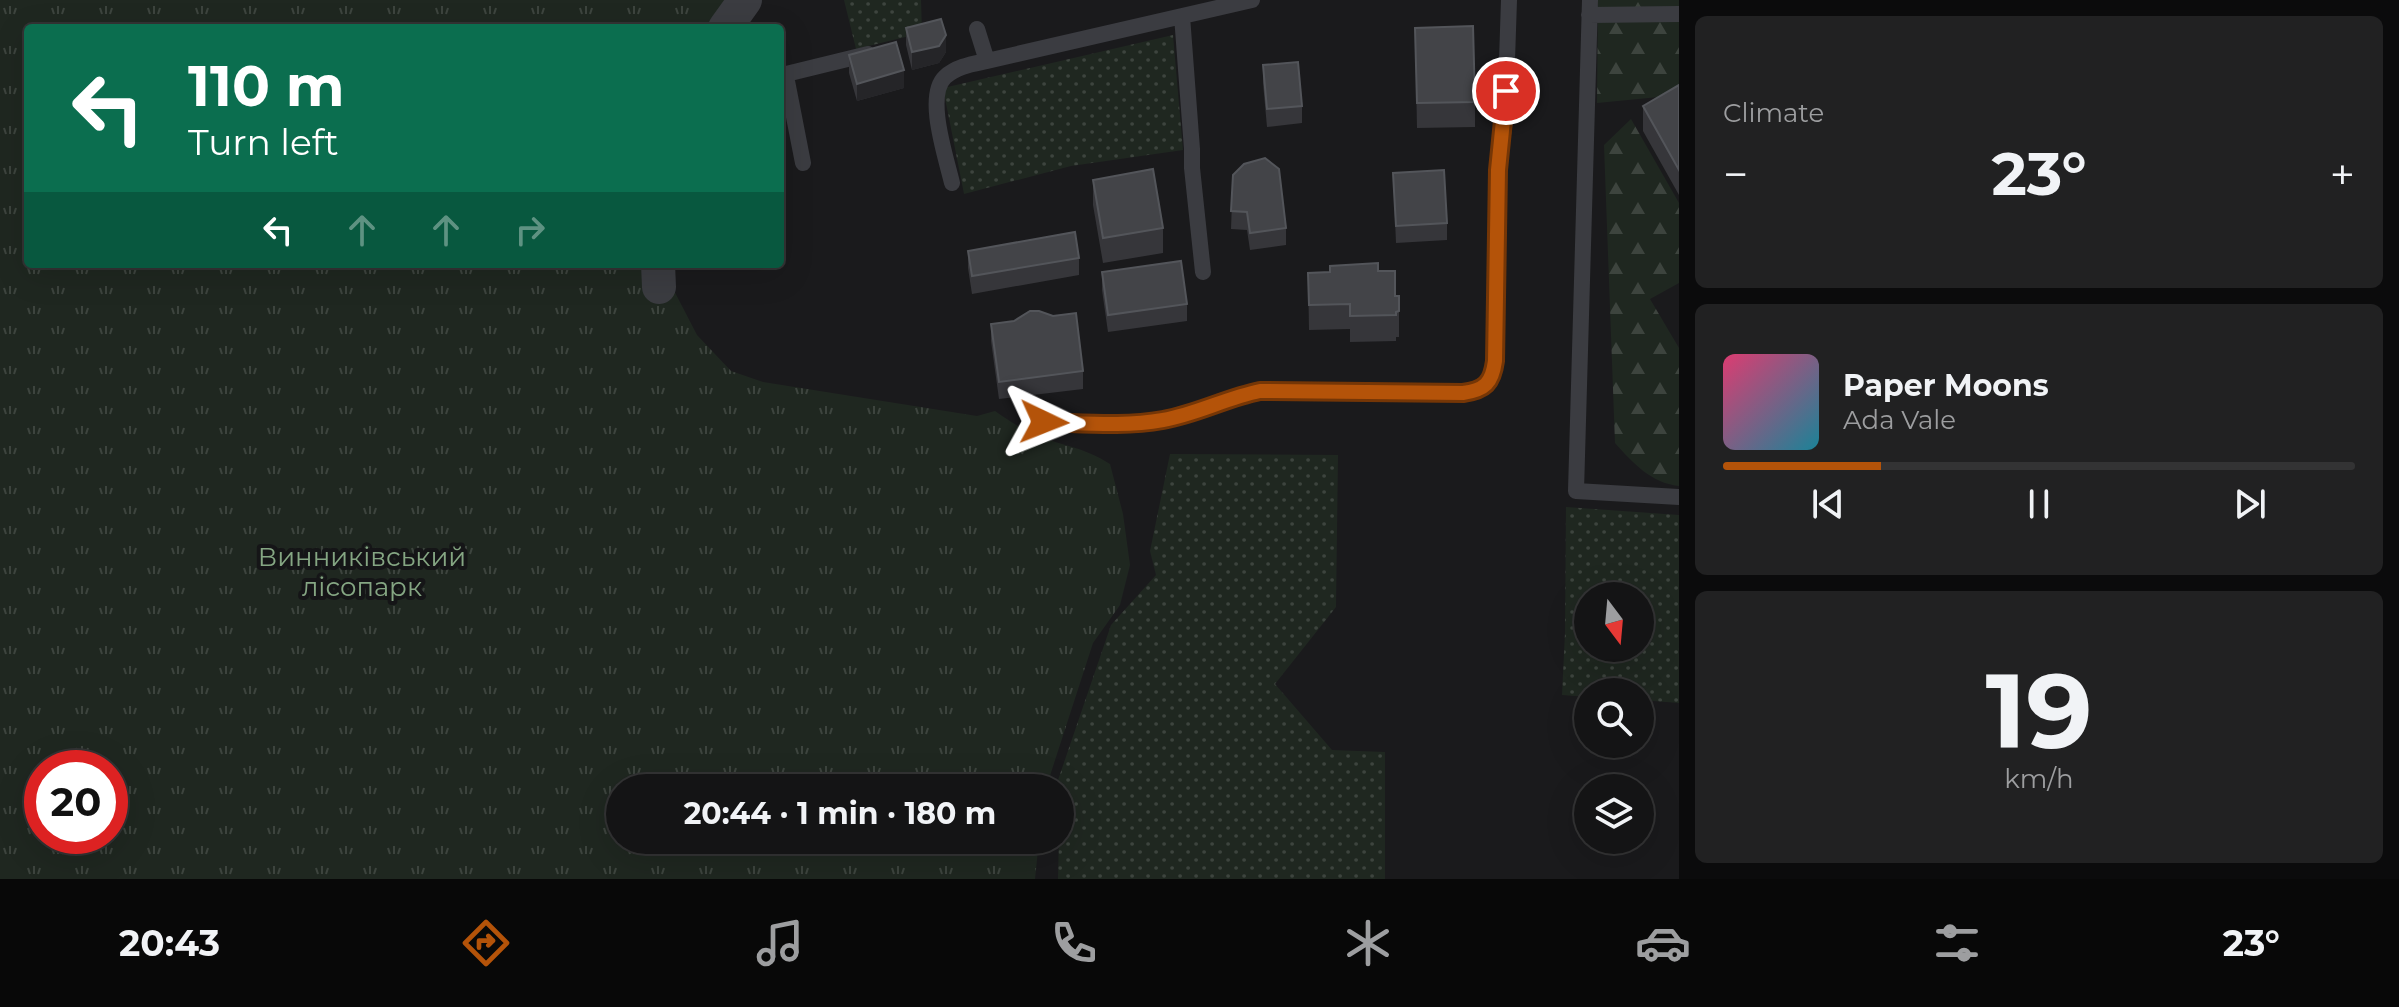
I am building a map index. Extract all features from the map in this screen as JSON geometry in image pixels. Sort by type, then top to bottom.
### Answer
[{"type":"street","points":[[728,24],[745,0]]},
{"type":"lane","points":[[952,183],[935,99],[938,86],[956,70],[1252,0]]},
{"type":"lane","points":[[1044,422],[1119,424],[1162,420],[1260,391],[1463,393],[1487,386],[1493,376],[1495,361],[1498,170],[1505,121],[1509,0]]},
{"type":"lane","points":[[1679,14],[1589,8],[1576,491],[1679,497]]},
{"type":"lane","points":[[1182,16],[1192,168],[1203,272]]},
{"type":"lane","points":[[977,29],[987,61]]},
{"type":"lane","points":[[784,74],[885,50]]},
{"type":"lane","points":[[784,78],[803,163]]},
{"type":"green space","name":"Винниківський лісопарк","points":[[0,0],[760,0],[740,24],[24,24],[24,268],[668,268],[668,279],[697,335],[731,371],[763,382],[977,416],[995,411],[1027,431],[1100,458],[1110,464],[1123,514],[1130,565],[1120,605],[1093,643],[1051,774],[606,774],[606,854],[1038,854],[1035,879],[0,879]]},
{"type":"green space","points":[[844,0],[921,0],[922,33],[856,49]]},
{"type":"green space","points":[[1598,0],[1679,0],[1679,95],[1597,103]]},
{"type":"green space","points":[[1173,35],[1183,150],[1071,166],[964,194],[943,88]]},
{"type":"green space","points":[[1631,119],[1679,203],[1679,283],[1650,299],[1679,348],[1679,486],[1651,476],[1615,443],[1604,145]]},
{"type":"green space","points":[[1170,454],[1338,455],[1336,607],[1275,684],[1332,750],[1385,752],[1385,879],[1058,879],[1059,854],[1074,854],[1074,774],[1060,774],[1111,625],[1156,575],[1150,551]]},
{"type":"green space","points":[[1566,507],[1679,515],[1679,703],[1654,701],[1654,678],[1574,678],[1574,696],[1562,695]]},
{"type":"building","points":[[941,19],[946,35],[939,46],[912,52],[906,28]]},
{"type":"building","points":[[1473,26],[1475,102],[1417,103],[1415,28]]},
{"type":"building","points":[[896,42],[904,70],[857,84],[849,55]]},
{"type":"building","points":[[1298,62],[1302,106],[1267,109],[1263,65]]},
{"type":"building","points":[[1679,85],[1679,170],[1643,106]]},
{"type":"building","points":[[1265,158],[1279,169],[1286,228],[1250,233],[1247,212],[1231,211],[1233,175],[1244,164]]},
{"type":"building","points":[[1153,169],[1163,228],[1103,238],[1093,180]]},
{"type":"building","points":[[1444,170],[1447,223],[1396,226],[1393,173]]},
{"type":"building","points":[[1075,232],[1079,258],[972,276],[968,251]]},
{"type":"building","points":[[1181,261],[1187,304],[1108,315],[1102,272]]},
{"type":"building","points":[[1378,263],[1378,271],[1395,271],[1395,296],[1399,296],[1396,315],[1350,316],[1350,304],[1309,305],[1308,273],[1330,272],[1330,266]]},
{"type":"building","points":[[1030,311],[1053,316],[1076,313],[1083,371],[999,382],[991,324],[1014,321]]},
{"type":"route","points":[[1044,422],[1119,424],[1162,420],[1260,391],[1463,393],[1487,386],[1493,376],[1495,361],[1498,170],[1506,91]]}]
